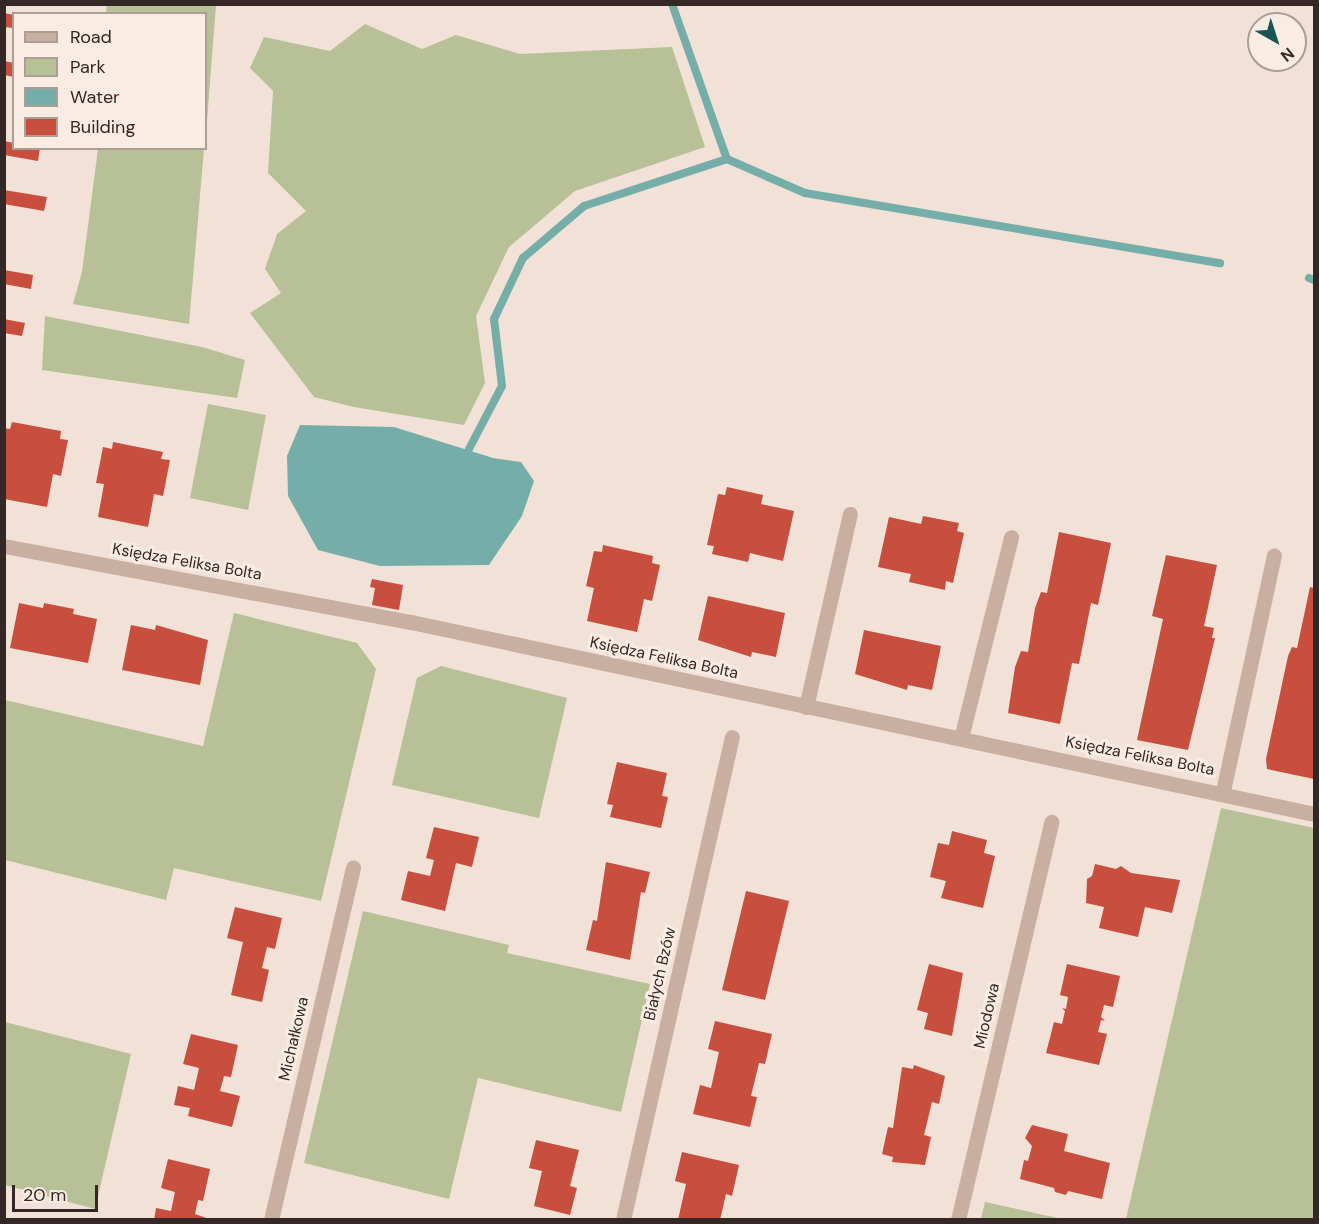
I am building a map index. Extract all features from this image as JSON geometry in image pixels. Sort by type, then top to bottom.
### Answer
[{"type":"street","points":[[806,707],[850,514]]},
{"type":"street","points":[[961,738],[1011,537]]},
{"type":"street","name":"Księdza Feliksa Bolta","points":[[4,546],[423,624],[806,707],[1223,791],[1314,814]]},
{"type":"street","points":[[1223,791],[1274,555]]},
{"type":"street","name":"Białych Bzów","points":[[622,1220],[732,737]]},
{"type":"street","name":"Miodowa","points":[[958,1220],[1052,822]]},
{"type":"street","name":"Michałkowa","points":[[271,1220],[353,867]]},
{"type":"green space","points":[[107,5],[216,5],[207,121],[207,12],[106,12]]},
{"type":"green space","points":[[365,24],[422,49],[456,35],[520,54],[672,47],[705,147],[575,191],[509,247],[476,316],[485,383],[464,425],[354,407],[314,397],[250,313],[281,293],[265,269],[277,234],[306,211],[268,173],[273,91],[250,68],[264,37],[330,51]]},
{"type":"green space","points":[[98,150],[204,150],[189,324],[73,304],[82,272]]},
{"type":"green space","points":[[45,316],[202,347],[245,360],[237,398],[42,370]]},
{"type":"green space","points":[[208,404],[266,415],[248,510],[190,498]]},
{"type":"green space","points":[[234,613],[357,643],[376,669],[321,901],[174,868],[166,900],[5,860],[5,700],[203,746]]},
{"type":"green space","points":[[441,666],[567,698],[539,818],[392,785],[417,678]]},
{"type":"green space","points":[[1221,808],[1314,828],[1314,1219],[1126,1219]]},
{"type":"green space","points":[[363,911],[509,945],[507,953],[650,984],[621,1112],[478,1078],[449,1199],[304,1163]]},
{"type":"green space","points":[[5,1022],[131,1054],[95,1209],[5,1185]]},
{"type":"green space","points":[[985,1202],[1062,1219],[981,1219]]},
{"type":"water","points":[[300,425],[394,427],[493,458],[521,462],[534,481],[522,516],[489,565],[380,566],[318,550],[288,496],[287,456]]},
{"type":"building","points":[[4,13],[12,15],[12,28],[4,27]]},
{"type":"building","points":[[4,61],[12,63],[12,77],[4,75]]},
{"type":"building","points":[[4,141],[12,143],[12,150],[40,150],[38,161],[4,155]]},
{"type":"building","points":[[4,190],[47,197],[44,211],[4,204]]},
{"type":"building","points":[[4,270],[33,275],[31,289],[4,284]]},
{"type":"building","points":[[4,319],[25,323],[22,336],[4,333]]},
{"type":"building","points":[[12,422],[61,431],[60,439],[68,440],[61,476],[53,474],[47,507],[4,499],[4,428],[10,429]]},
{"type":"building","points":[[113,442],[163,452],[161,459],[170,460],[163,496],[154,494],[148,527],[98,517],[104,484],[96,483],[103,447],[112,449]]},
{"type":"building","points":[[727,487],[763,495],[761,504],[794,511],[783,561],[750,553],[748,562],[712,554],[714,546],[707,545],[718,494],[725,495]]},
{"type":"building","points":[[923,516],[959,523],[957,531],[964,533],[953,583],[946,581],[945,590],[909,582],[911,574],[878,567],[889,517],[921,524]]},
{"type":"building","points":[[1059,532],[1111,543],[1098,605],[1091,603],[1079,664],[1072,663],[1060,724],[1008,713],[1015,667],[1021,651],[1028,652],[1035,608],[1041,592],[1047,593]]},
{"type":"building","points":[[603,545],[653,556],[652,563],[660,565],[652,601],[644,599],[637,632],[587,621],[594,588],[586,586],[594,551],[602,552]]},
{"type":"building","points":[[1166,555],[1217,565],[1204,626],[1214,628],[1212,638],[1215,638],[1188,750],[1137,740],[1163,619],[1152,616]]},
{"type":"building","points":[[372,579],[403,585],[399,610],[372,605],[375,588],[370,587]]},
{"type":"building","points":[[1310,587],[1314,588],[1314,779],[1267,769],[1266,759],[1288,656],[1292,647],[1297,648]]},
{"type":"building","points":[[708,596],[785,613],[776,657],[752,652],[751,657],[698,640]]},
{"type":"building","points":[[19,603],[43,608],[44,603],[74,609],[73,614],[97,619],[88,663],[10,648]]},
{"type":"building","points":[[131,625],[155,630],[156,625],[208,640],[200,685],[122,670]]},
{"type":"building","points":[[864,630],[941,646],[932,690],[908,685],[907,690],[855,674]]},
{"type":"building","points":[[617,762],[667,773],[662,796],[668,797],[661,828],[610,817],[613,805],[607,804]]},
{"type":"building","points":[[434,827],[479,837],[472,867],[456,863],[445,911],[401,900],[408,871],[430,876],[434,860],[426,858]]},
{"type":"building","points":[[952,831],[987,840],[984,853],[995,856],[983,908],[941,898],[946,881],[930,877],[938,843],[949,845]]},
{"type":"building","points":[[606,862],[650,872],[645,893],[641,892],[630,960],[586,950],[593,920],[597,921]]},
{"type":"building","points":[[1095,864],[1116,869],[1121,866],[1131,873],[1180,880],[1172,913],[1145,907],[1138,937],[1099,928],[1104,907],[1086,903],[1087,879],[1092,876]]},
{"type":"building","points":[[746,891],[789,901],[765,1000],[722,990]]},
{"type":"building","points":[[235,907],[282,918],[275,949],[267,947],[262,968],[269,970],[262,1002],[231,995],[243,942],[227,938]]},
{"type":"building","points":[[929,964],[963,973],[952,1036],[924,1029],[928,1013],[917,1010]]},
{"type":"building","points":[[1067,964],[1120,976],[1113,1007],[1104,1005],[1101,1017],[1105,1021],[1101,1020],[1098,1032],[1107,1034],[1099,1065],[1046,1053],[1054,1022],[1062,1024],[1065,1011],[1062,1008],[1066,1009],[1068,997],[1060,995]]},
{"type":"building","points":[[715,1021],[772,1034],[765,1064],[759,1063],[751,1096],[757,1097],[750,1127],[693,1114],[700,1085],[711,1088],[719,1052],[708,1049]]},
{"type":"building","points":[[191,1034],[238,1045],[231,1077],[224,1076],[220,1091],[240,1096],[232,1127],[188,1116],[190,1108],[174,1105],[178,1086],[194,1090],[199,1068],[183,1064]]},
{"type":"building","points":[[914,1065],[945,1076],[939,1104],[932,1102],[924,1135],[931,1137],[925,1165],[892,1162],[893,1157],[882,1154],[888,1127],[893,1128],[902,1067],[913,1069]]},
{"type":"building","points":[[1032,1125],[1068,1134],[1064,1151],[1110,1163],[1102,1199],[1068,1191],[1066,1195],[1055,1192],[1054,1188],[1020,1179],[1024,1160],[1028,1161],[1032,1146],[1025,1138]]},
{"type":"building","points":[[536,1140],[579,1150],[570,1186],[577,1188],[570,1215],[534,1206],[542,1171],[529,1168]]},
{"type":"building","points":[[682,1152],[739,1165],[732,1196],[726,1194],[720,1220],[678,1220],[686,1184],[675,1181]]},
{"type":"building","points":[[168,1159],[210,1169],[203,1201],[198,1200],[195,1214],[212,1220],[154,1220],[156,1208],[171,1211],[175,1192],[161,1188]]},
{"type":"waterway","points":[[672,4],[727,159]]},
{"type":"waterway","points":[[469,449],[502,386],[494,319],[523,258],[584,206],[727,159],[805,193],[1220,263]]},
{"type":"waterway","points":[[1309,278],[1314,280]]}]
